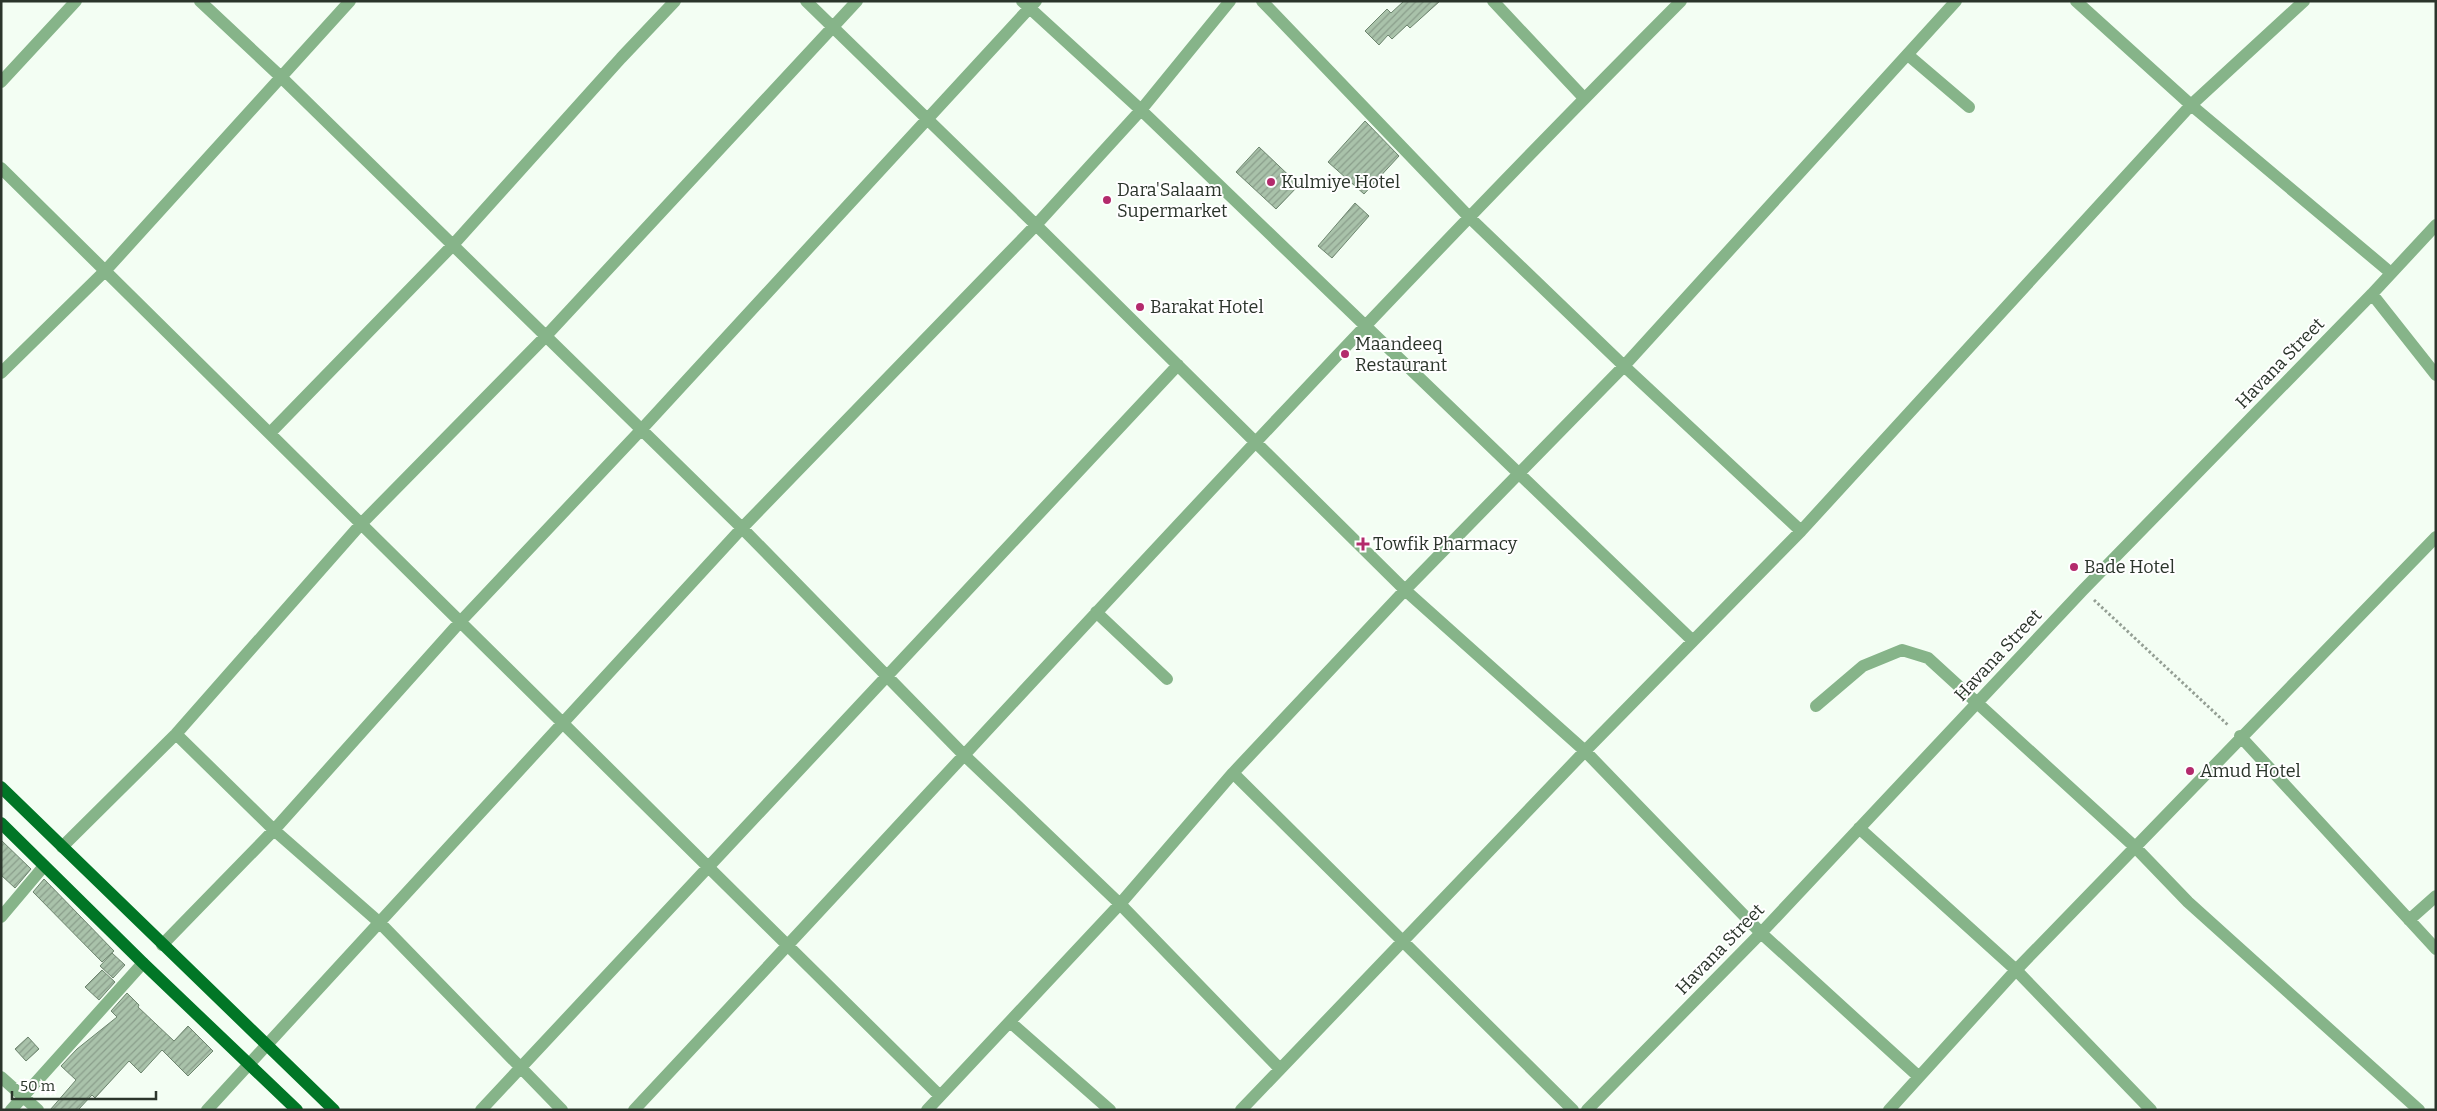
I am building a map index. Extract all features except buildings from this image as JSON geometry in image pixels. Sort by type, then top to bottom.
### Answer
[{"type":"main road","points":[[1,787],[334,1110]]},
{"type":"main road","points":[[1,823],[143,964],[297,1110]]},
{"type":"street","points":[[1,82],[76,1]]},
{"type":"street","points":[[200,1],[281,77],[742,528],[963,754],[1120,904],[1280,1069]]},
{"type":"street","points":[[1,373],[106,270],[350,1]]},
{"type":"street","points":[[270,433],[452,246],[621,58],[675,1]]},
{"type":"street","points":[[806,1],[1036,225],[1404,590],[1585,751],[1761,933],[1918,1076]]},
{"type":"street","points":[[62,847],[176,734],[361,524],[545,337],[857,1]]},
{"type":"street","points":[[206,1110],[742,528],[1036,225],[1141,110],[1230,1]]},
{"type":"street","points":[[1262,1],[1470,218],[1624,366],[1801,531]]},
{"type":"street","points":[[1492,1],[1584,98]]},
{"type":"street","points":[[634,1110],[963,754],[1364,325],[1681,1]]},
{"type":"street","points":[[927,1110],[1120,904],[1233,773],[1404,590],[1624,366],[1956,1]]},
{"type":"street","points":[[2076,1],[2191,105],[2391,273]]},
{"type":"street","points":[[1241,1110],[1585,751],[1801,531],[2191,105],[2304,1]]},
{"type":"street","points":[[162,945],[274,830],[460,622],[641,430],[1029,4],[1693,642]]},
{"type":"street","points":[[1908,55],[1969,107]]},
{"type":"street","points":[[1,168],[707,868],[940,1096]]},
{"type":"street","name":"Havana Street","points":[[1587,1110],[1761,933],[2083,590],[2372,294],[2436,225]]},
{"type":"street","points":[[2372,294],[2436,375]]},
{"type":"street","points":[[481,1110],[1178,365]]},
{"type":"street","points":[[1889,1110],[2016,970],[2240,736],[2436,536]]},
{"type":"street","points":[[1096,612],[1167,679]]},
{"type":"street","points":[[1816,706],[1864,666],[1902,650],[1928,658],[2135,847],[2188,902],[2419,1110]]},
{"type":"street","points":[[176,734],[274,830],[380,923],[562,1110]]},
{"type":"street","points":[[2240,736],[2436,948]]},
{"type":"street","points":[[1233,773],[1573,1110]]},
{"type":"street","points":[[1859,828],[2016,970],[2151,1110]]},
{"type":"street","points":[[1,917],[44,866]]},
{"type":"street","points":[[2409,920],[2436,896]]},
{"type":"street","points":[[11,1110],[143,964]]},
{"type":"street","points":[[1010,1022],[1110,1110]]},
{"type":"street","points":[[1,1077],[38,1110]]},
{"type":"path","points":[[2083,590],[2240,736]]},
{"type":"place","name":"Kulmiye Hotel","points":[[1271,182]]},
{"type":"place","name":"Dara'Salaam Supermarket","points":[[1107,200]]},
{"type":"place","name":"Barakat Hotel","points":[[1140,307]]},
{"type":"place","name":"Maandeeq Restaurant","points":[[1345,354]]},
{"type":"place","name":"Towfik Pharmacy","points":[[1363,544]]},
{"type":"place","name":"Bade Hotel","points":[[2074,567]]},
{"type":"place","name":"Amud Hotel","points":[[2190,771]]}]
